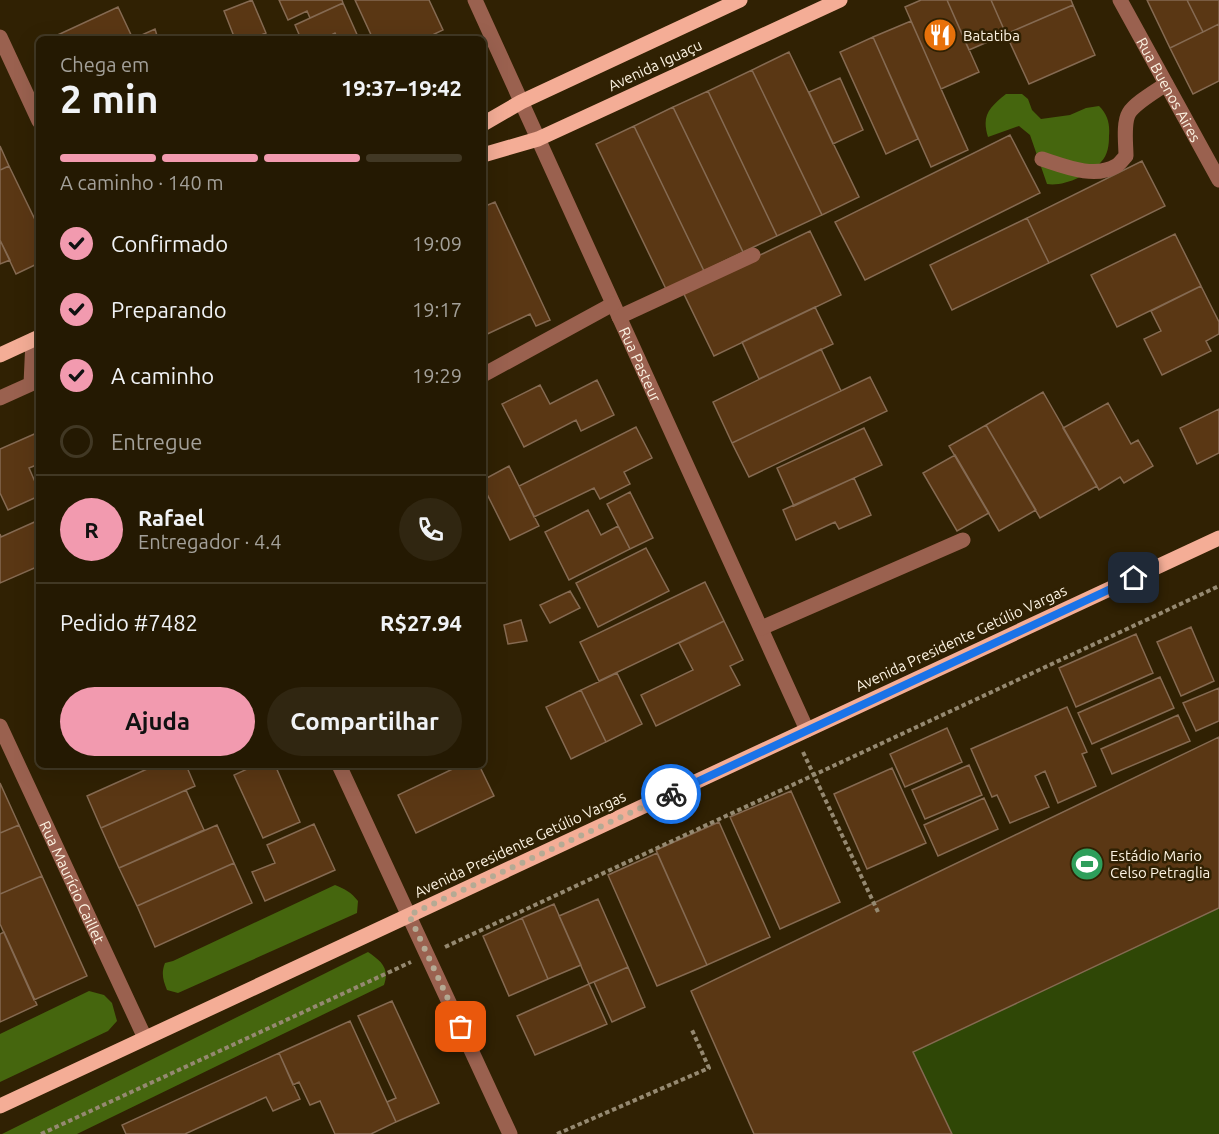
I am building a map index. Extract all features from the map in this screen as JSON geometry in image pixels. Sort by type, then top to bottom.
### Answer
[{"type":"main road","name":"Avenida Iguaçu","points":[[486,122],[521,102],[740,0]]},
{"type":"main road","name":"Avenida Iguaçu","points":[[486,154],[538,139],[840,0]]},
{"type":"main road","points":[[0,355],[36,338]]},
{"type":"main road","name":"Avenida Presidente Getúlio Vargas","points":[[0,1106],[1219,538]]},
{"type":"street","name":"Rua Pasteur","points":[[475,0],[761,628],[801,733]]},
{"type":"street","name":"Rua Buenos Aires","points":[[1120,0],[1219,180]]},
{"type":"street","points":[[0,38],[36,115]]},
{"type":"street","points":[[1042,159],[1075,170],[1099,171],[1118,166],[1126,156],[1125,130],[1128,114],[1166,84]]},
{"type":"street","points":[[486,374],[616,311],[753,255]]},
{"type":"street","points":[[0,398],[32,384],[36,338]]},
{"type":"street","points":[[761,628],[963,540]]},
{"type":"street","name":"Rua Maurício Caillet","points":[[0,726],[145,1038]]},
{"type":"street","points":[[340,768],[510,1134]]},
{"type":"path","points":[[447,945],[1219,586]]},
{"type":"path","points":[[801,733],[813,775],[878,912]]},
{"type":"path","points":[[41,1134],[407,964]]},
{"type":"path","points":[[557,1134],[709,1068],[692,1030]]},
{"type":"green space","points":[[1006,94],[1022,94],[1041,119],[1070,115],[1086,108],[1099,106],[1108,120],[1107,153],[1096,167],[1076,179],[1061,184],[1047,184],[1030,135],[1019,126],[988,137],[986,117],[988,112]]},
{"type":"green space","name":"Estádio Mario Celso Petraglia","points":[[1219,737],[1219,1134],[754,1134],[691,991]]},
{"type":"green space","points":[[335,885],[348,891],[358,901],[357,913],[178,993],[167,990],[163,976],[165,963]]},
{"type":"green space","points":[[368,952],[385,969],[384,985],[77,1134],[2,1134]]},
{"type":"green space","points":[[89,991],[104,995],[112,1003],[117,1021],[108,1031],[0,1082],[0,1034]]},
{"type":"building","points":[[252,0],[266,33],[258,36],[234,36],[224,11]]},
{"type":"building","points":[[279,0],[342,0],[343,3],[310,18],[307,11],[288,20]]},
{"type":"building","points":[[355,0],[429,0],[443,30],[430,36],[372,36]]},
{"type":"building","name":"Batatiba","points":[[921,0],[947,0],[979,72],[941,89],[905,7]]},
{"type":"building","points":[[947,0],[991,0],[1006,34],[969,50]]},
{"type":"building","points":[[991,0],[1071,0],[1073,5],[1006,34]]},
{"type":"building","points":[[1147,0],[1187,0],[1203,32],[1170,48]]},
{"type":"building","points":[[1187,0],[1219,0],[1219,24],[1203,32]]},
{"type":"building","points":[[343,3],[358,36],[336,36],[335,33],[330,36],[300,36],[295,25]]},
{"type":"building","points":[[1073,5],[1095,55],[1029,84],[1006,34]]},
{"type":"building","points":[[118,7],[132,36],[55,36]]},
{"type":"building","points":[[911,21],[968,150],[931,167],[873,37]]},
{"type":"building","points":[[1219,24],[1219,81],[1193,94],[1170,48]]},
{"type":"building","points":[[155,29],[157,36],[139,36]]},
{"type":"building","points":[[873,37],[918,139],[886,154],[840,52]]},
{"type":"building","points":[[789,52],[859,197],[822,215],[752,70]]},
{"type":"building","points":[[752,70],[822,215],[777,236],[708,91]]},
{"type":"building","points":[[840,78],[863,130],[833,144],[809,92]]},
{"type":"building","points":[[708,91],[777,236],[743,252],[673,107]]},
{"type":"building","points":[[673,107],[743,252],[704,271],[634,126]]},
{"type":"building","points":[[634,126],[704,271],[666,289],[596,144]]},
{"type":"building","points":[[1010,135],[1040,193],[865,280],[835,222]]},
{"type":"building","points":[[0,146],[9,166],[0,170]]},
{"type":"building","points":[[1142,161],[1165,206],[1049,263],[1027,218]]},
{"type":"building","points":[[9,166],[36,222],[36,264],[16,274],[0,240],[0,170]]},
{"type":"building","points":[[495,202],[550,320],[536,326],[530,314],[486,335],[486,206]]},
{"type":"building","points":[[1027,218],[1049,263],[952,310],[930,265]]},
{"type":"building","points":[[810,231],[841,295],[714,356],[683,292]]},
{"type":"building","points":[[1175,234],[1201,286],[1117,327],[1091,275]]},
{"type":"building","points":[[0,240],[10,260],[0,264]]},
{"type":"building","points":[[1201,286],[1219,322],[1219,334],[1206,341],[1211,351],[1162,375],[1144,339],[1161,331],[1151,311]]},
{"type":"building","points":[[815,307],[833,344],[759,379],[742,342]]},
{"type":"building","points":[[821,349],[841,391],[732,443],[713,402]]},
{"type":"building","points":[[870,377],[887,411],[749,477],[732,443]]},
{"type":"building","points":[[597,380],[614,415],[581,431],[576,420],[524,447],[502,404],[540,385],[550,404]]},
{"type":"building","points":[[1043,392],[1097,486],[1040,518],[986,425]]},
{"type":"building","points":[[1108,403],[1131,444],[1138,440],[1153,466],[1124,483],[1120,477],[1099,490],[1063,428]]},
{"type":"building","points":[[1219,409],[1219,453],[1197,464],[1180,428]]},
{"type":"building","points":[[986,425],[1036,510],[999,531],[949,446]]},
{"type":"building","points":[[636,427],[652,458],[624,472],[630,484],[600,499],[594,488],[534,517],[519,486]]},
{"type":"building","points":[[864,428],[882,465],[794,506],[777,468]]},
{"type":"building","points":[[36,433],[36,465],[29,468],[36,484],[36,497],[8,510],[0,493],[0,449]]},
{"type":"building","points":[[955,455],[989,513],[957,531],[923,473]]},
{"type":"building","points":[[509,466],[539,526],[510,540],[486,492],[486,478]]},
{"type":"building","points":[[854,478],[871,515],[839,529],[835,522],[796,540],[783,510]]},
{"type":"building","points":[[630,492],[653,538],[630,549],[607,504]]},
{"type":"building","points":[[588,510],[601,535],[618,526],[630,549],[569,580],[545,532]]},
{"type":"building","points":[[36,521],[36,567],[0,583],[0,534],[1,537]]},
{"type":"building","points":[[646,548],[669,591],[598,627],[576,583]]},
{"type":"building","points":[[705,582],[724,621],[599,681],[580,642]]},
{"type":"building","points":[[570,591],[580,608],[550,623],[540,605]]},
{"type":"building","points":[[521,620],[527,641],[508,644],[504,625]]},
{"type":"building","points":[[724,621],[743,660],[730,666],[740,685],[656,726],[641,695],[693,670],[679,643]]},
{"type":"building","points":[[1191,627],[1214,681],[1181,696],[1157,642]]},
{"type":"building","points":[[1136,634],[1153,673],[1076,707],[1059,668]]},
{"type":"building","points":[[617,673],[642,724],[606,742],[581,690]]},
{"type":"building","points":[[1160,677],[1174,708],[1092,744],[1078,713]]},
{"type":"building","points":[[1219,688],[1219,721],[1196,731],[1183,703]]},
{"type":"building","points":[[581,690],[606,742],[571,759],[546,707]]},
{"type":"building","points":[[1067,707],[1087,752],[1082,754],[1096,786],[1058,803],[1045,771],[1035,776],[1049,807],[1010,823],[997,795],[992,797],[971,749]]},
{"type":"building","points":[[1178,715],[1190,741],[1112,774],[1101,749]]},
{"type":"building","points":[[947,728],[962,762],[905,787],[890,754]]},
{"type":"building","name":"Estádio Mario Celso Petraglia","points":[[1219,737],[1219,908],[913,1052],[952,1134],[754,1134],[691,991]]},
{"type":"building","points":[[969,765],[982,795],[925,819],[912,790]]},
{"type":"building","points":[[149,768],[187,768],[195,786],[101,828],[87,796]]},
{"type":"building","points":[[249,768],[276,768],[300,822],[263,838],[234,775]]},
{"type":"building","points":[[455,768],[480,768],[494,796],[416,833],[398,795]]},
{"type":"building","points":[[892,768],[926,843],[867,869],[834,794]]},
{"type":"building","points":[[0,783],[19,825],[0,833]]},
{"type":"building","points":[[186,790],[204,830],[119,868],[101,828]]},
{"type":"building","points":[[791,791],[840,902],[780,929],[730,817]]},
{"type":"building","points":[[984,798],[998,829],[938,856],[924,825]]},
{"type":"building","points":[[719,822],[770,937],[707,965],[656,850]]},
{"type":"building","points":[[314,824],[335,870],[265,901],[252,872],[275,863],[267,845]]},
{"type":"building","points":[[19,825],[42,876],[0,894],[0,833]]},
{"type":"building","points":[[217,825],[234,863],[137,906],[119,868]]},
{"type":"building","points":[[657,853],[707,965],[657,986],[608,875]]},
{"type":"building","points":[[234,863],[252,903],[155,947],[137,906]]},
{"type":"building","points":[[42,876],[87,976],[34,1000],[0,924],[0,894]]},
{"type":"building","points":[[598,899],[628,967],[589,984],[559,916]]},
{"type":"building","points":[[554,904],[581,965],[548,979],[522,918]]},
{"type":"building","points":[[522,918],[548,979],[509,996],[483,936]]},
{"type":"building","points":[[4,932],[37,1005],[0,1022],[0,934]]},
{"type":"building","points":[[628,967],[645,1007],[612,1022],[594,982]]},
{"type":"building","points":[[589,984],[607,1024],[535,1055],[517,1016]]},
{"type":"building","points":[[392,1001],[439,1103],[396,1122],[387,1102],[396,1098],[358,1016]]},
{"type":"building","points":[[350,1021],[396,1122],[371,1134],[335,1134],[320,1101],[310,1105],[299,1082],[293,1085],[279,1053]]},
{"type":"building","points":[[279,1053],[300,1099],[273,1111],[266,1097],[185,1134],[126,1134],[122,1125]]},
{"type":"way so far","points":[[461,1027],[409,915],[671,794]]},
{"type":"place","name":"Batatiba","points":[[940,35]]},
{"type":"place","name":"Estádio Mario Celso Petraglia","points":[[1087,864]]},
{"type":"route","points":[[671,794],[1134,578]]}]
